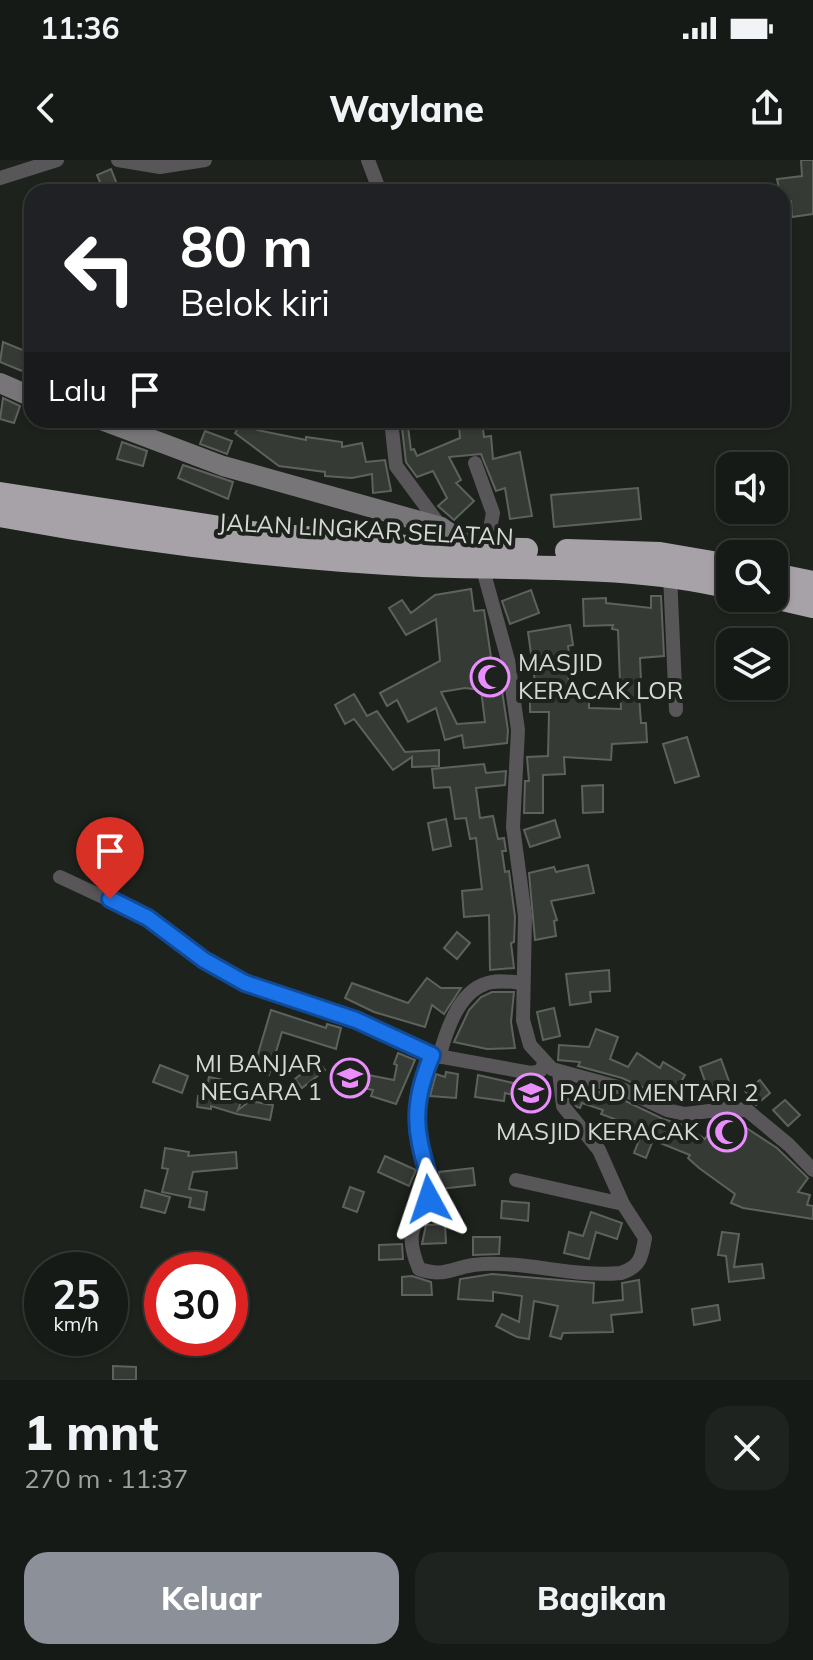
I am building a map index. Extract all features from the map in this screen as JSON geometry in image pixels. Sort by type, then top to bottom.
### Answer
[{"type":"highway","name":"JALAN LINGKAR SELATAN","points":[[0,494],[259,534],[670,575],[716,584]]},
{"type":"highway","name":"JALAN LINGKAR SELATAN","points":[[0,515],[104,534],[230,551],[660,554],[716,564]]},
{"type":"highway","points":[[788,578],[813,583]]},
{"type":"highway","points":[[788,600],[813,606]]},
{"type":"street","points":[[0,178],[57,160]]},
{"type":"street","points":[[118,160],[160,167],[205,160]]},
{"type":"street","points":[[368,160],[377,184]]},
{"type":"street","points":[[0,383],[24,394]]},
{"type":"street","points":[[122,428],[223,466],[441,527]]},
{"type":"street","points":[[392,428],[396,466],[441,527],[480,555]]},
{"type":"street","points":[[475,463],[493,513],[480,555],[508,660],[518,730],[513,827],[525,916],[524,1032],[530,1045],[545,1063],[559,1072],[618,1087],[677,1113],[734,1108],[748,1111],[769,1126],[813,1170]]},
{"type":"street","points":[[670,575],[676,710]]},
{"type":"street","points":[[60,877],[148,918],[204,960],[245,983],[356,1020],[435,1056],[531,1073],[540,1071],[545,1063]]},
{"type":"street","points":[[523,983],[487,983],[473,991],[450,1024],[422,1079],[416,1117],[420,1148],[431,1180],[429,1199],[411,1229],[411,1248],[419,1269],[434,1274],[473,1265],[621,1273],[634,1269],[642,1257],[645,1238],[623,1204],[599,1150],[563,1106],[559,1072]]},
{"type":"street","points":[[516,1180],[623,1204]]},
{"type":"building","points":[[801,160],[813,160],[813,214],[792,217],[790,184],[778,184],[777,179],[802,176]]},
{"type":"building","points":[[111,169],[117,184],[101,184],[97,175]]},
{"type":"building","points":[[3,342],[24,351],[22,371],[0,362]]},
{"type":"building","points":[[3,398],[20,406],[14,423],[0,419]]},
{"type":"building","points":[[238,428],[257,428],[306,440],[306,437],[342,442],[342,447],[362,443],[366,462],[385,460],[391,491],[373,493],[372,474],[352,478],[325,476],[325,472],[279,466],[235,433]]},
{"type":"building","points":[[402,428],[408,428],[411,450],[414,449],[417,456],[460,438],[459,428],[483,428],[484,437],[491,436],[493,459],[520,452],[532,516],[510,519],[505,488],[496,491],[481,454],[449,457],[461,480],[456,483],[474,501],[454,520],[438,506],[447,498],[433,471],[417,477],[406,462]]},
{"type":"building","points":[[205,431],[232,441],[227,454],[200,444]]},
{"type":"building","points":[[122,442],[147,451],[143,466],[117,459]]},
{"type":"building","points":[[183,465],[233,482],[228,499],[178,478]]},
{"type":"building","points":[[638,488],[641,519],[554,527],[551,495]]},
{"type":"building","points":[[471,589],[474,611],[484,610],[492,664],[498,664],[508,730],[507,743],[464,748],[462,735],[445,740],[436,708],[408,722],[397,700],[387,706],[380,693],[440,661],[436,619],[406,635],[389,608],[402,600],[411,613],[435,595]],"holes":[[[465,688],[481,690],[485,722],[457,724],[441,692]]]},
{"type":"building","points":[[531,590],[539,613],[510,624],[502,601]]},
{"type":"building","points":[[651,596],[661,596],[664,656],[640,658],[641,723],[646,723],[647,742],[612,744],[611,760],[564,757],[565,774],[543,775],[543,813],[524,813],[525,781],[529,781],[527,757],[548,756],[549,712],[530,712],[530,696],[537,696],[528,632],[570,625],[573,645],[568,646],[571,668],[567,669],[571,696],[589,696],[589,708],[621,709],[618,630],[612,629],[613,625],[584,626],[583,599],[606,598],[606,603],[651,608]]},
{"type":"building","points":[[354,694],[367,716],[377,711],[405,752],[439,750],[439,766],[412,767],[412,757],[393,770],[354,719],[345,724],[335,705]]},
{"type":"building","points":[[687,737],[699,776],[675,783],[663,744]]},
{"type":"building","points":[[484,764],[486,773],[506,771],[505,785],[476,788],[480,818],[493,816],[498,839],[504,838],[506,851],[502,851],[505,872],[509,871],[515,917],[514,942],[511,943],[514,968],[490,970],[489,915],[464,917],[462,891],[482,889],[476,838],[470,839],[466,818],[455,819],[450,787],[434,788],[432,769]]},
{"type":"building","points":[[603,785],[603,812],[583,813],[582,786]]},
{"type":"building","points":[[446,819],[451,846],[433,850],[428,823]]},
{"type":"building","points":[[555,820],[560,837],[530,847],[524,830]]},
{"type":"building","points":[[588,865],[594,893],[551,901],[557,920],[554,921],[556,936],[535,940],[529,873],[554,867],[556,872]]},
{"type":"building","points":[[457,932],[470,943],[457,959],[444,948]]},
{"type":"building","points":[[609,970],[610,991],[590,992],[591,1002],[570,1005],[566,974]]},
{"type":"building","points":[[427,978],[441,988],[461,988],[444,1014],[432,1005],[425,1027],[374,1012],[345,998],[352,983],[408,1003]]},
{"type":"building","points":[[492,992],[514,992],[511,1022],[515,1048],[487,1049],[454,1042],[469,1010],[481,997]]},
{"type":"building","points":[[554,1008],[560,1036],[543,1040],[537,1012]]},
{"type":"building","points":[[271,1010],[326,1028],[327,1024],[341,1028],[336,1049],[282,1032],[269,1075],[262,1072],[255,1064]]},
{"type":"building","points":[[596,1029],[618,1037],[610,1059],[628,1067],[637,1053],[660,1068],[663,1062],[685,1075],[670,1100],[622,1078],[578,1066],[580,1062],[558,1060],[559,1045],[589,1047]]},
{"type":"building","points":[[398,1053],[415,1060],[396,1104],[371,1096],[373,1090],[334,1082],[337,1069],[394,1080]]},
{"type":"building","points":[[721,1059],[734,1095],[712,1101],[700,1067]]},
{"type":"building","points":[[318,1061],[325,1070],[302,1088],[295,1079]]},
{"type":"building","points":[[160,1065],[188,1076],[182,1093],[153,1082]]},
{"type":"building","points":[[446,1072],[458,1074],[456,1098],[430,1096],[436,1074],[445,1077]]},
{"type":"building","points":[[478,1075],[548,1091],[545,1102],[505,1093],[504,1101],[475,1097]]},
{"type":"building","points":[[209,1077],[247,1085],[238,1110],[250,1101],[273,1105],[270,1120],[211,1106],[211,1109],[197,1107],[198,1096],[204,1097]]},
{"type":"building","points":[[760,1080],[770,1093],[756,1105],[745,1091]]},
{"type":"building","points":[[571,1085],[615,1096],[683,1125],[705,1139],[717,1120],[731,1118],[777,1148],[808,1178],[798,1192],[810,1195],[807,1205],[813,1206],[813,1219],[743,1208],[731,1203],[735,1194],[699,1168],[688,1158],[690,1155],[653,1140],[646,1158],[634,1153],[643,1130],[601,1114],[603,1110],[582,1103],[580,1108],[577,1107],[573,1102]]},
{"type":"building","points":[[785,1100],[800,1115],[788,1126],[773,1110]]},
{"type":"building","points":[[165,1148],[189,1152],[188,1156],[236,1152],[237,1168],[193,1172],[189,1189],[207,1192],[204,1210],[189,1207],[191,1198],[162,1192],[168,1169],[162,1168]]},
{"type":"building","points":[[385,1156],[416,1170],[409,1186],[378,1172]]},
{"type":"building","points":[[473,1168],[475,1185],[440,1189],[439,1172]]},
{"type":"building","points":[[350,1187],[364,1192],[357,1212],[343,1207]]},
{"type":"building","points":[[145,1190],[170,1197],[165,1213],[141,1207]]},
{"type":"building","points":[[502,1201],[529,1203],[528,1221],[501,1218]]},
{"type":"building","points":[[591,1212],[622,1223],[617,1239],[596,1232],[589,1259],[564,1253],[569,1232],[583,1236]]},
{"type":"building","points":[[445,1224],[446,1243],[422,1244],[426,1225]]},
{"type":"building","points":[[722,1232],[739,1234],[734,1267],[762,1264],[764,1278],[729,1282],[726,1256],[718,1255]]},
{"type":"building","points":[[473,1237],[500,1237],[499,1254],[473,1255]]},
{"type":"building","points":[[402,1244],[403,1259],[379,1260],[379,1245]]},
{"type":"building","points":[[492,1274],[594,1283],[593,1303],[623,1300],[622,1283],[639,1280],[642,1312],[611,1315],[613,1332],[563,1333],[561,1339],[550,1336],[558,1306],[534,1301],[529,1339],[517,1337],[496,1326],[502,1314],[519,1322],[522,1296],[493,1292],[493,1301],[458,1299],[460,1279]]},
{"type":"building","points":[[412,1276],[431,1282],[432,1295],[402,1295],[402,1277]]},
{"type":"building","points":[[718,1305],[720,1320],[694,1325],[692,1309]]},
{"type":"building","points":[[113,1366],[136,1367],[136,1380],[113,1380]]},
{"type":"place","name":"MASJID KERACAK LOR","points":[[490,677]]},
{"type":"place","name":"MI BANJAR NEGARA 1","points":[[350,1078]]},
{"type":"place","name":"PAUD MENTARI 2","points":[[531,1093]]},
{"type":"place","name":"MASJID KERACAK","points":[[727,1132]]},
{"type":"route","points":[[110,899],[148,918],[204,960],[245,983],[356,1020],[432,1055],[422,1079],[416,1117],[420,1148],[431,1180],[429,1199]]}]
